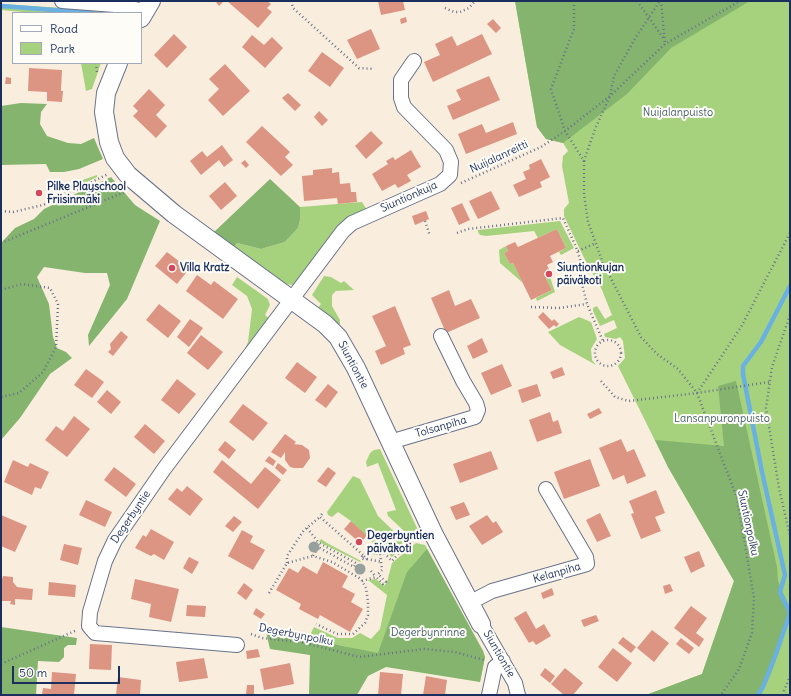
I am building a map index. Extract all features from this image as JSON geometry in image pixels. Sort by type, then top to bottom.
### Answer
[{"type":"street","points":[[62,1],[116,5],[146,10]]},
{"type":"street","name":"Siuntionkuja","points":[[292,299],[343,231],[352,223],[440,184],[450,175],[451,162],[446,150],[408,111],[401,98],[401,80],[414,61]]},
{"type":"street","name":"Siuntiontie","points":[[118,64],[106,93],[104,112],[109,142],[115,158],[128,175],[174,214],[292,299],[325,324],[338,337],[349,353],[434,535],[469,603],[515,683],[518,695]]},
{"type":"street","name":"Degerbyntie","points":[[237,645],[95,632],[89,626],[90,612],[105,561],[115,540],[164,468],[292,299]]},
{"type":"street","name":"Tolsanpiha","points":[[390,442],[475,417],[478,410],[476,403],[440,336]]},
{"type":"street","name":"Kelanpiha","points":[[469,603],[492,591],[587,564],[586,557],[546,489]]},
{"type":"street","points":[[489,695],[495,667],[503,661]]},
{"type":"path","points":[[291,1],[293,8],[360,68],[374,69]]},
{"type":"path","points":[[444,8],[454,12],[460,12],[469,8],[475,1]]},
{"type":"path","points":[[574,1],[574,29],[551,89],[565,131],[584,161]]},
{"type":"path","points":[[637,1],[664,39]]},
{"type":"path","points":[[584,161],[595,129],[610,96],[614,76],[660,1]]},
{"type":"path","points":[[660,1],[665,44]]},
{"type":"path","name":"Nuijalanreitti","points":[[455,186],[541,147],[565,131],[610,96],[665,44],[740,1]]},
{"type":"path","name":"Siuntionpolku","points":[[584,161],[584,194],[588,222],[603,263],[641,337],[657,354],[678,369],[697,393],[736,498],[754,598],[752,633],[739,669],[721,695]]},
{"type":"path","points":[[1,211],[13,212],[43,205],[112,172]]},
{"type":"path","points":[[1,243],[127,191]]},
{"type":"path","points":[[457,233],[468,229],[563,218],[578,251],[582,265],[582,284],[587,304],[603,341]]},
{"type":"path","points":[[425,221],[430,236]]},
{"type":"path","points":[[697,393],[741,327],[790,233]]},
{"type":"path","points":[[578,251],[596,243]]},
{"type":"path","points":[[1,290],[22,284],[50,288],[58,304],[56,347],[43,372],[19,393],[1,398]]},
{"type":"path","points":[[531,307],[559,308],[587,304]]},
{"type":"path","points":[[790,315],[769,382],[766,408],[783,509],[790,536]]},
{"type":"path","points":[[603,341],[612,341],[619,347],[621,356],[612,366],[604,366],[600,364],[595,357],[596,349],[603,341]]},
{"type":"path","points":[[601,381],[615,397],[629,401],[697,393],[769,382]]},
{"type":"path","points":[[269,593],[287,563],[287,556],[307,528],[321,515],[363,555],[361,558],[382,562]]},
{"type":"path","points":[[307,528],[319,543],[356,563],[354,567],[318,548],[313,556]]},
{"type":"path","points":[[371,571],[383,584],[386,582],[378,574],[382,570],[380,555],[382,551],[392,561],[412,538]]},
{"type":"path","points":[[287,563],[313,556],[332,562],[362,581],[366,588],[368,615],[365,623],[354,634],[337,634],[316,624]]},
{"type":"path","points":[[362,581],[376,577]]},
{"type":"path","name":"Degerbynpolku","points":[[251,634],[262,638],[301,642],[359,657],[424,650],[455,652],[478,657],[487,662],[503,661]]},
{"type":"path","points":[[1,664],[67,635]]},
{"type":"path","points":[[785,695],[784,691],[790,676]]},
{"type":"green space","name":"Nuijalanpuisto","points":[[515,1],[790,1],[790,695],[646,695],[702,674],[734,581],[668,467],[618,366],[625,358],[623,341],[620,337],[616,339],[605,337],[604,334],[617,328],[614,320],[600,326],[593,311],[593,308],[597,306],[605,319],[612,315],[602,290],[586,262],[564,216],[564,209],[569,203],[562,166],[563,156],[568,151],[563,143],[546,139],[537,127]]},
{"type":"green space","points":[[515,1],[750,1],[671,48],[627,94],[563,143],[546,139],[537,127]]},
{"type":"green space","points":[[2,4],[110,11],[23,12],[1,10]]},
{"type":"green space","points":[[81,64],[101,64],[92,89],[86,91]]},
{"type":"green space","points":[[21,103],[47,104],[41,112],[40,124],[47,136],[68,143],[81,144],[94,138],[103,159],[79,169],[64,172],[50,172],[46,164],[1,165],[1,106]]},
{"type":"green space","points":[[97,175],[97,177],[64,193],[62,187]]},
{"type":"green space","points":[[111,177],[135,205],[160,221],[127,299],[89,346],[88,335],[110,285],[107,273],[85,273],[44,267],[37,277],[49,304],[53,337],[57,348],[66,352],[72,358],[50,374],[20,418],[1,440],[1,243],[15,228],[34,219],[44,209]]},
{"type":"green space","points":[[270,179],[300,207],[300,220],[298,228],[285,242],[261,249],[237,243],[233,248],[213,233]]},
{"type":"green space","points":[[362,202],[367,210],[300,281],[293,285],[284,284],[233,248],[237,243],[261,249],[285,242],[298,228],[300,220],[300,207]]},
{"type":"green space","points":[[560,221],[574,248],[561,255],[559,252],[566,248],[557,229],[538,238],[534,231],[486,236],[480,235],[478,232],[478,230]]},
{"type":"green space","points":[[506,246],[508,251],[504,253],[510,264],[513,263],[523,283],[500,263],[499,250]]},
{"type":"green space","points":[[324,276],[331,277],[341,283],[344,281],[354,290],[336,291],[332,295],[332,306],[340,320],[340,324],[337,326],[317,309],[321,304],[312,295]]},
{"type":"green space","points":[[237,277],[268,299],[270,305],[265,315],[270,319],[247,351],[245,349],[248,342],[252,309],[247,296],[232,285]]},
{"type":"green space","points":[[550,277],[555,292],[537,301],[536,298],[552,290],[546,279]]},
{"type":"green space","points":[[579,317],[591,322],[597,339],[591,349],[592,360],[596,365],[560,345],[548,332]]},
{"type":"green space","name":"Lansanpuronpuisto","points":[[736,381],[777,567],[778,581],[790,609],[790,618],[772,671],[761,695],[646,695],[702,674],[734,581],[668,467],[655,440],[724,446],[718,386]]},
{"type":"green space","points":[[380,449],[418,530],[412,535],[405,532],[388,516],[387,512],[396,510],[378,463],[367,467],[366,462],[370,453],[374,450]]},
{"type":"green space","points":[[353,476],[360,479],[378,516],[403,540],[401,548],[392,557],[383,549],[377,555],[372,554],[377,547],[351,521],[338,512],[332,517],[328,515],[327,512]]},
{"type":"green space","points":[[321,539],[361,561],[360,562],[319,542]]},
{"type":"green space","name":"Degerbynrinne","points":[[416,543],[425,545],[483,651],[485,657],[480,682],[309,637],[314,627],[338,638],[352,638],[360,633],[371,639],[380,629],[387,595],[368,580],[376,579],[384,586],[387,582],[392,563]]},
{"type":"green space","name":"Degerbynrinne","points":[[427,549],[483,651],[485,657],[480,682],[386,667],[368,676],[357,695],[309,695],[310,655],[270,649],[266,632],[284,639],[289,632],[343,646],[378,653],[407,572]]},
{"type":"green space","points":[[1,627],[77,638],[76,645],[68,645],[64,648],[64,657],[59,662],[38,661],[36,695],[1,695]]},
{"type":"building","points":[[215,1],[224,1],[219,6]]},
{"type":"building","points":[[227,1],[267,1],[271,4],[267,8],[272,12],[258,28]]},
{"type":"building","points":[[378,1],[403,1],[405,10],[381,15]]},
{"type":"building","points":[[406,17],[407,22],[401,24],[400,19]]},
{"type":"building","points":[[493,19],[501,28],[496,33],[487,24]]},
{"type":"building","points":[[371,29],[380,49],[357,59],[347,40]]},
{"type":"building","points":[[174,34],[187,47],[167,68],[154,55]]},
{"type":"building","points":[[482,34],[492,54],[433,82],[424,62],[440,55],[435,44],[452,36],[457,46]]},
{"type":"building","points":[[252,35],[264,45],[272,37],[283,48],[265,68],[242,47]]},
{"type":"building","points":[[322,52],[344,68],[330,87],[308,71]]},
{"type":"building","points":[[225,64],[250,91],[223,116],[208,100],[219,89],[209,79]]},
{"type":"building","points":[[29,68],[62,70],[62,102],[47,101],[47,92],[28,91]]},
{"type":"building","points":[[489,76],[500,100],[453,120],[447,106],[461,100],[456,90]]},
{"type":"building","points":[[6,77],[11,78],[11,84],[5,84]]},
{"type":"building","points":[[149,89],[165,105],[156,115],[167,126],[156,138],[133,116],[138,111],[133,106]]},
{"type":"building","points":[[288,93],[301,105],[295,111],[282,98]]},
{"type":"building","points":[[319,111],[328,120],[322,126],[314,117]]},
{"type":"building","points":[[513,122],[517,134],[466,154],[458,134],[482,124],[486,133]]},
{"type":"building","points":[[262,126],[290,152],[285,157],[293,165],[281,176],[246,142]]},
{"type":"building","points":[[371,131],[383,143],[366,159],[355,146]]},
{"type":"building","points":[[222,145],[233,160],[224,167],[219,160],[201,175],[190,161],[202,151],[207,157]]},
{"type":"building","points":[[411,150],[421,167],[407,175],[411,181],[398,188],[395,184],[382,191],[372,174],[388,164],[386,161],[393,157],[395,160]]},
{"type":"building","points":[[541,159],[550,177],[540,182],[542,187],[519,197],[513,185],[526,179],[523,172],[530,169],[529,165]]},
{"type":"building","points":[[245,160],[249,165],[246,168],[241,163]]},
{"type":"building","points":[[332,168],[332,173],[339,172],[340,184],[350,183],[351,192],[356,192],[357,202],[338,204],[337,198],[304,201],[302,176],[313,175],[313,170]]},
{"type":"building","points":[[225,182],[237,196],[221,210],[209,196]]},
{"type":"building","points":[[491,191],[500,209],[478,219],[469,201]]},
{"type":"building","points":[[462,203],[470,220],[459,225],[451,208]]},
{"type":"building","points":[[426,211],[429,219],[415,225],[412,216]]},
{"type":"building","points":[[557,229],[566,248],[550,256],[553,262],[547,265],[552,276],[546,279],[552,290],[531,300],[513,263],[510,264],[504,253],[508,251],[506,246],[515,242],[518,247]]},
{"type":"building","name":"Villa Kratz","points":[[167,252],[189,269],[177,284],[155,266]]},
{"type":"building","points":[[197,275],[211,285],[214,281],[238,299],[223,319],[186,291]]},
{"type":"building","points":[[449,290],[455,306],[471,299],[480,318],[446,333],[431,298]]},
{"type":"building","points":[[159,304],[181,321],[168,338],[146,320]]},
{"type":"building","points":[[395,306],[411,345],[403,348],[405,354],[381,365],[375,351],[386,346],[372,316]]},
{"type":"building","points":[[543,312],[552,321],[554,319],[559,324],[556,327],[554,325],[549,329],[538,317]]},
{"type":"building","points":[[190,319],[203,328],[189,347],[177,337]]},
{"type":"building","points":[[121,331],[128,337],[113,356],[108,352],[111,349],[110,344]]},
{"type":"building","points":[[201,335],[223,352],[208,370],[187,353]]},
{"type":"building","points":[[482,338],[488,352],[473,359],[467,346]]},
{"type":"building","points":[[297,362],[317,377],[305,393],[285,378]]},
{"type":"building","points":[[502,364],[512,386],[491,395],[481,373]]},
{"type":"building","points":[[562,367],[565,375],[553,379],[550,372]]},
{"type":"building","points":[[86,369],[104,382],[92,398],[74,385]]},
{"type":"building","points":[[177,379],[196,394],[179,414],[161,400]]},
{"type":"building","points":[[328,384],[338,392],[326,408],[315,400]]},
{"type":"building","points":[[537,384],[541,396],[522,403],[518,390]]},
{"type":"building","points":[[107,390],[121,402],[111,414],[97,402]]},
{"type":"building","points":[[243,404],[268,423],[253,441],[229,422]]},
{"type":"building","points":[[599,408],[602,413],[590,419],[587,414]]},
{"type":"building","points":[[550,412],[553,422],[558,420],[562,433],[537,442],[529,420]]},
{"type":"building","points":[[74,416],[90,429],[67,457],[45,440],[56,426],[63,431]]},
{"type":"building","points":[[145,424],[165,441],[154,454],[134,437]]},
{"type":"building","points":[[285,434],[296,442],[294,444],[302,445],[309,450],[310,458],[303,468],[290,467],[285,460],[285,452],[281,458],[271,452]]},
{"type":"building","points":[[621,439],[627,452],[634,449],[646,476],[627,484],[624,475],[613,480],[599,448]]},
{"type":"building","points":[[225,441],[236,450],[229,459],[218,450]]},
{"type":"building","points":[[491,451],[498,469],[460,483],[453,464]]},
{"type":"building","points":[[269,456],[276,461],[273,466],[265,461]]},
{"type":"building","points":[[590,459],[600,486],[564,499],[554,472]]},
{"type":"building","points":[[13,460],[28,467],[30,463],[49,472],[41,489],[35,487],[32,495],[4,482]]},
{"type":"building","points":[[222,460],[251,484],[265,467],[281,480],[258,509],[213,472]]},
{"type":"building","points":[[278,463],[287,470],[283,475],[275,468]]},
{"type":"building","points":[[114,467],[136,484],[126,497],[104,480]]},
{"type":"building","points":[[328,467],[336,473],[326,487],[317,481]]},
{"type":"building","points":[[187,486],[203,499],[190,516],[168,499],[177,488],[182,492]]},
{"type":"building","points":[[656,490],[665,513],[655,517],[661,531],[641,539],[631,514],[634,513],[629,501]]},
{"type":"building","points":[[86,500],[112,512],[105,527],[79,515]]},
{"type":"building","points":[[464,502],[470,515],[456,520],[450,507]]},
{"type":"building","points":[[600,513],[611,536],[597,542],[586,520]]},
{"type":"building","points":[[1,515],[27,526],[15,552],[1,546]]},
{"type":"building","points":[[487,515],[493,523],[496,521],[503,532],[482,545],[469,526]]},
{"type":"building","points":[[234,516],[242,522],[233,532],[225,526]]},
{"type":"building","points":[[351,521],[367,536],[360,543],[344,529]]},
{"type":"building","points":[[151,529],[174,542],[164,560],[154,554],[151,556],[135,548],[143,535],[146,537]]},
{"type":"building","points":[[242,530],[253,536],[250,542],[265,550],[253,570],[228,556]]},
{"type":"building","points":[[64,544],[82,548],[78,565],[60,560]]},
{"type":"building","points":[[699,551],[705,566],[691,573],[684,557]]},
{"type":"building","points":[[189,557],[199,562],[192,574],[183,568]]},
{"type":"building","points":[[323,562],[348,576],[342,587],[355,594],[351,602],[363,609],[350,632],[320,615],[318,619],[299,609],[301,604],[276,590],[289,568],[298,573],[303,566],[317,574]]},
{"type":"building","points":[[3,576],[13,577],[13,582],[17,587],[33,589],[32,600],[15,599],[15,605],[10,604],[11,601],[2,601],[1,583]]},
{"type":"building","points":[[135,579],[179,589],[171,622],[149,617],[151,604],[131,599]]},
{"type":"building","points":[[49,582],[76,585],[75,597],[48,595]]},
{"type":"building","points":[[244,583],[253,590],[246,600],[237,593]]},
{"type":"building","points":[[670,584],[673,591],[665,594],[663,586]]},
{"type":"building","points":[[552,588],[554,595],[543,599],[541,593]]},
{"type":"building","points":[[187,605],[206,606],[205,617],[186,616]]},
{"type":"building","points":[[691,606],[707,618],[696,633],[704,639],[699,647],[674,628]]},
{"type":"building","points":[[256,608],[265,614],[261,619],[253,614]]},
{"type":"building","points":[[526,611],[536,629],[544,624],[551,636],[536,645],[533,641],[529,643],[514,618]]},
{"type":"building","points":[[596,615],[599,621],[584,627],[581,620]]},
{"type":"building","points":[[652,630],[669,643],[654,662],[637,648]]},
{"type":"building","points":[[623,637],[636,647],[631,653],[618,643]]},
{"type":"building","points":[[681,638],[694,648],[689,654],[676,644]]},
{"type":"building","points":[[90,644],[112,645],[111,670],[89,669]]},
{"type":"building","points":[[613,648],[632,663],[617,682],[598,667]]},
{"type":"building","points":[[258,649],[260,657],[247,659],[246,651]]},
{"type":"building","points":[[204,658],[208,678],[179,682],[176,662]]},
{"type":"building","points":[[290,663],[294,684],[264,690],[260,669]]},
{"type":"building","points":[[545,668],[555,676],[550,683],[540,675]]},
{"type":"building","points":[[565,668],[583,683],[573,695],[564,695],[551,684]]},
{"type":"building","points":[[52,672],[76,674],[74,695],[42,695],[43,688],[51,689]]},
{"type":"building","points":[[380,672],[403,674],[401,695],[378,695]]},
{"type":"building","points":[[426,676],[447,680],[445,695],[423,695]]},
{"type":"building","points":[[118,677],[141,680],[140,695],[116,695]]},
{"type":"building","points":[[247,685],[254,685],[254,695],[246,695]]},
{"type":"waterway","points":[[2,6],[79,12]]},
{"type":"waterway","points":[[758,695],[763,687],[776,654],[790,613],[780,592],[785,575],[762,472],[743,374],[743,366],[761,342],[790,286]]},
{"type":"place","name":"Pilke Playschool Friisinmäki","points":[[39,193]]},
{"type":"place","name":"Villa Kratz","points":[[172,268]]},
{"type":"place","name":"Siuntionkujan päiväkoti","points":[[549,274]]},
{"type":"place","name":"Degerbyntien päiväkoti","points":[[359,542]]}]
